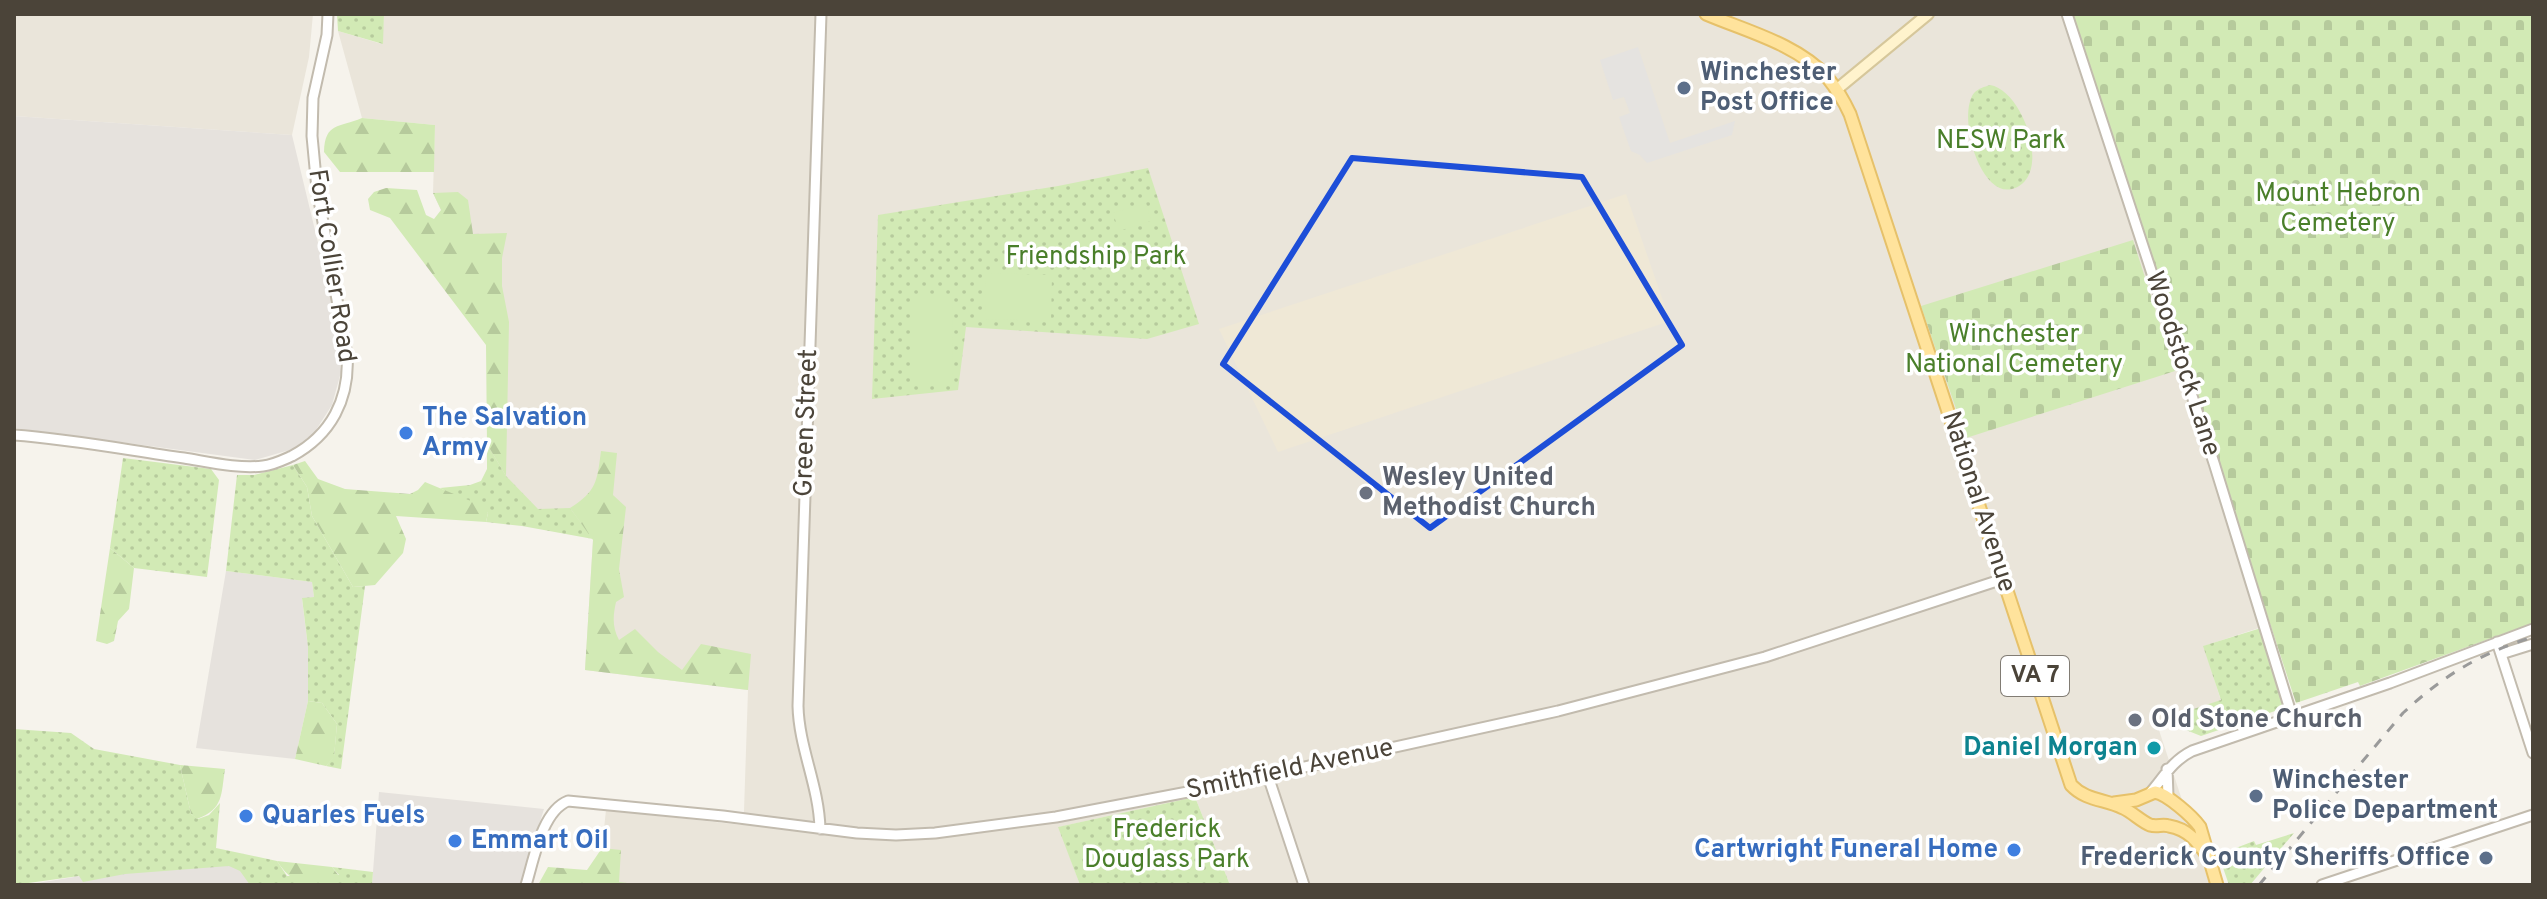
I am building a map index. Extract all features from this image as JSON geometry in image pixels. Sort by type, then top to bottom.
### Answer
[{"type":"main road","name":"National Avenue","points":[[1706,14],[1786,48],[1808,61],[1828,79],[1856,127],[2066,774],[2071,785],[2081,794],[2113,803]]},
{"type":"main road","points":[[1836,90],[1928,14]]},
{"type":"main road","points":[[2113,803],[2160,792],[2170,800],[2173,813],[2163,825]]},
{"type":"main road","points":[[2142,818],[2139,807],[2147,795]]},
{"type":"main road","name":"VA 7","points":[[2170,800],[2200,827],[2217,885]]},
{"type":"main road","name":"VA 7","points":[[2113,803],[2149,824],[2185,831],[2208,857]]},
{"type":"street","name":"Fort Collier Road","points":[[14,435],[100,444],[230,465],[263,466],[277,463],[303,450],[334,419],[347,383],[347,355],[317,189],[311,117],[327,35],[328,14]]},
{"type":"street","name":"Green Street","points":[[820,829],[817,797],[801,738],[798,706],[821,14]]},
{"type":"street","name":"Woodstock Lane","points":[[2067,14],[2292,716]]},
{"type":"street","name":"Smithfield Avenue","points":[[526,885],[549,816],[560,804],[576,800],[896,835],[1056,817],[1268,776],[1558,711],[1784,651],[2003,579]]},
{"type":"street","points":[[2147,795],[2167,769],[2192,751],[2390,683],[2533,629]]},
{"type":"street","points":[[2497,642],[2533,753]]},
{"type":"street","points":[[2501,654],[2533,644]]},
{"type":"street","points":[[2167,769],[2170,800]]},
{"type":"street","points":[[1268,776],[1304,885]]},
{"type":"street","points":[[2322,885],[2533,815]]},
{"type":"highlighted area","points":[[1352,158],[1582,177],[1682,345],[1430,528],[1223,364]]},
{"type":"shaded area","points":[[14,14],[313,14],[309,57],[292,135],[14,116]]},
{"type":"shaded area","points":[[384,14],[2071,14],[2271,624],[2204,646],[2221,701],[2156,721],[2210,885],[1230,885],[1195,797],[1059,827],[1080,885],[598,885],[606,810],[742,825],[748,690],[585,670],[594,524],[488,513],[488,309],[433,193],[435,125],[362,118],[338,31],[382,44]]},
{"type":"shaded area","points":[[1638,47],[1670,143],[1735,121],[1732,135],[1647,163],[1631,151],[1619,117],[1630,113],[1624,97],[1613,100],[1600,60]]},
{"type":"shaded area","points":[[14,116],[292,135],[335,313],[341,372],[332,405],[314,433],[293,449],[255,460],[14,428]]},
{"type":"shaded area","points":[[1626,194],[1670,321],[1278,452],[1219,329]]},
{"type":"shaded area","points":[[226,571],[312,582],[314,597],[302,599],[308,647],[308,701],[295,759],[196,748]]},
{"type":"shaded area","name":"Emmart Oil","points":[[379,792],[544,809],[520,885],[372,885]]},
{"type":"shaded area","points":[[236,859],[254,885],[25,885],[166,862]]},
{"type":"green space","points":[[337,14],[384,14],[383,44],[338,31]]},
{"type":"green space","name":"Mount Hebron Cemetery","points":[[2071,14],[2533,14],[2533,623],[2360,686],[2358,682],[2296,703]]},
{"type":"green space","name":"NESW Park","points":[[1990,85],[2003,91],[2014,102],[2030,136],[2031,169],[2024,182],[2012,189],[2000,188],[1990,180],[1981,168],[1970,135],[1969,104],[1974,93]]},
{"type":"green space","points":[[362,118],[435,125],[434,172],[340,172],[324,152],[327,135],[335,128]]},
{"type":"green space","name":"Friendship Park","points":[[1148,168],[1199,324],[1147,339],[966,327],[958,390],[872,399],[878,215]]},
{"type":"green space","points":[[386,188],[417,190],[426,215],[434,219],[441,210],[433,193],[458,192],[468,200],[473,234],[507,233],[502,258],[502,286],[509,322],[506,476],[487,444],[486,345],[390,218],[370,210],[368,199],[374,192]]},
{"type":"green space","points":[[1146,203],[1151,221],[1119,231],[1113,213]]},
{"type":"green space","name":"Winchester National Cemetery","points":[[2133,240],[2175,371],[1966,438],[1921,306]]},
{"type":"green space","points":[[986,273],[1052,275],[1051,321],[985,319]]},
{"type":"green space","points":[[912,298],[952,298],[953,385],[912,385]]},
{"type":"green space","points":[[487,444],[506,476],[538,509],[570,508],[593,539],[486,522],[488,513],[440,488],[481,481],[487,469]]},
{"type":"green space","points":[[601,451],[617,453],[613,495],[626,507],[619,569],[624,597],[616,602],[614,617],[619,640],[635,629],[682,670],[701,644],[751,654],[748,690],[585,670],[593,540],[570,508],[591,490]]},
{"type":"green space","points":[[123,458],[211,469],[219,480],[207,577],[134,568],[110,548]]},
{"type":"green space","points":[[305,461],[318,479],[345,489],[410,494],[425,482],[478,504],[488,513],[486,522],[396,516],[406,539],[403,553],[375,585],[353,587],[312,516],[307,487],[293,465]]},
{"type":"green space","points":[[293,465],[307,487],[312,516],[353,587],[365,586],[341,769],[326,766],[334,756],[337,724],[322,703],[308,701],[308,647],[302,598],[314,597],[312,582],[226,571],[237,475],[254,475]]},
{"type":"green space","points":[[110,548],[134,568],[129,609],[118,621],[114,641],[107,644],[96,641]]},
{"type":"green space","points":[[2261,628],[2284,702],[2281,709],[2201,736],[2176,726],[2172,716],[2221,700],[2203,646]]},
{"type":"green space","points":[[308,701],[322,703],[337,724],[334,757],[326,766],[295,759]]},
{"type":"green space","points":[[14,729],[71,733],[94,749],[180,765],[191,814],[198,819],[209,815],[220,803],[216,848],[277,861],[287,876],[339,875],[332,867],[373,872],[372,885],[250,885],[240,871],[229,866],[125,874],[83,882],[79,876],[14,885]]},
{"type":"green space","points":[[180,765],[225,769],[220,800],[206,815],[197,819],[191,814]]},
{"type":"green space","name":"Frederick Douglass Park","points":[[1195,797],[1230,885],[1080,885],[1058,827]]},
{"type":"green space","points":[[2294,833],[2250,885],[2229,885],[2220,859],[2228,851],[2254,841],[2256,845]]},
{"type":"green space","points":[[602,848],[621,850],[619,882],[644,885],[538,885],[548,867],[587,870]]},
{"type":"green space","points":[[277,861],[332,867],[339,876],[338,881],[319,884],[303,882],[289,875]]},
{"type":"railway","points":[[2259,885],[2403,713],[2463,667],[2533,637]]},
{"type":"place","name":"Winchester Post Office","points":[[1684,88]]},
{"type":"place","name":"The Salvation Army","points":[[406,433]]},
{"type":"place","name":"Wesley United Methodist Church","points":[[1366,493]]},
{"type":"place","name":"Old Stone Church","points":[[2135,720]]},
{"type":"place","name":"Daniel Morgan","points":[[2154,748]]},
{"type":"place","name":"Winchester Police Department","points":[[2256,796]]},
{"type":"place","name":"Quarles Fuels","points":[[246,816]]},
{"type":"place","name":"Emmart Oil","points":[[455,841]]},
{"type":"place","name":"Cartwright Funeral Home","points":[[2014,850]]},
{"type":"place","name":"Frederick County Sheriffs Office","points":[[2486,858]]}]
